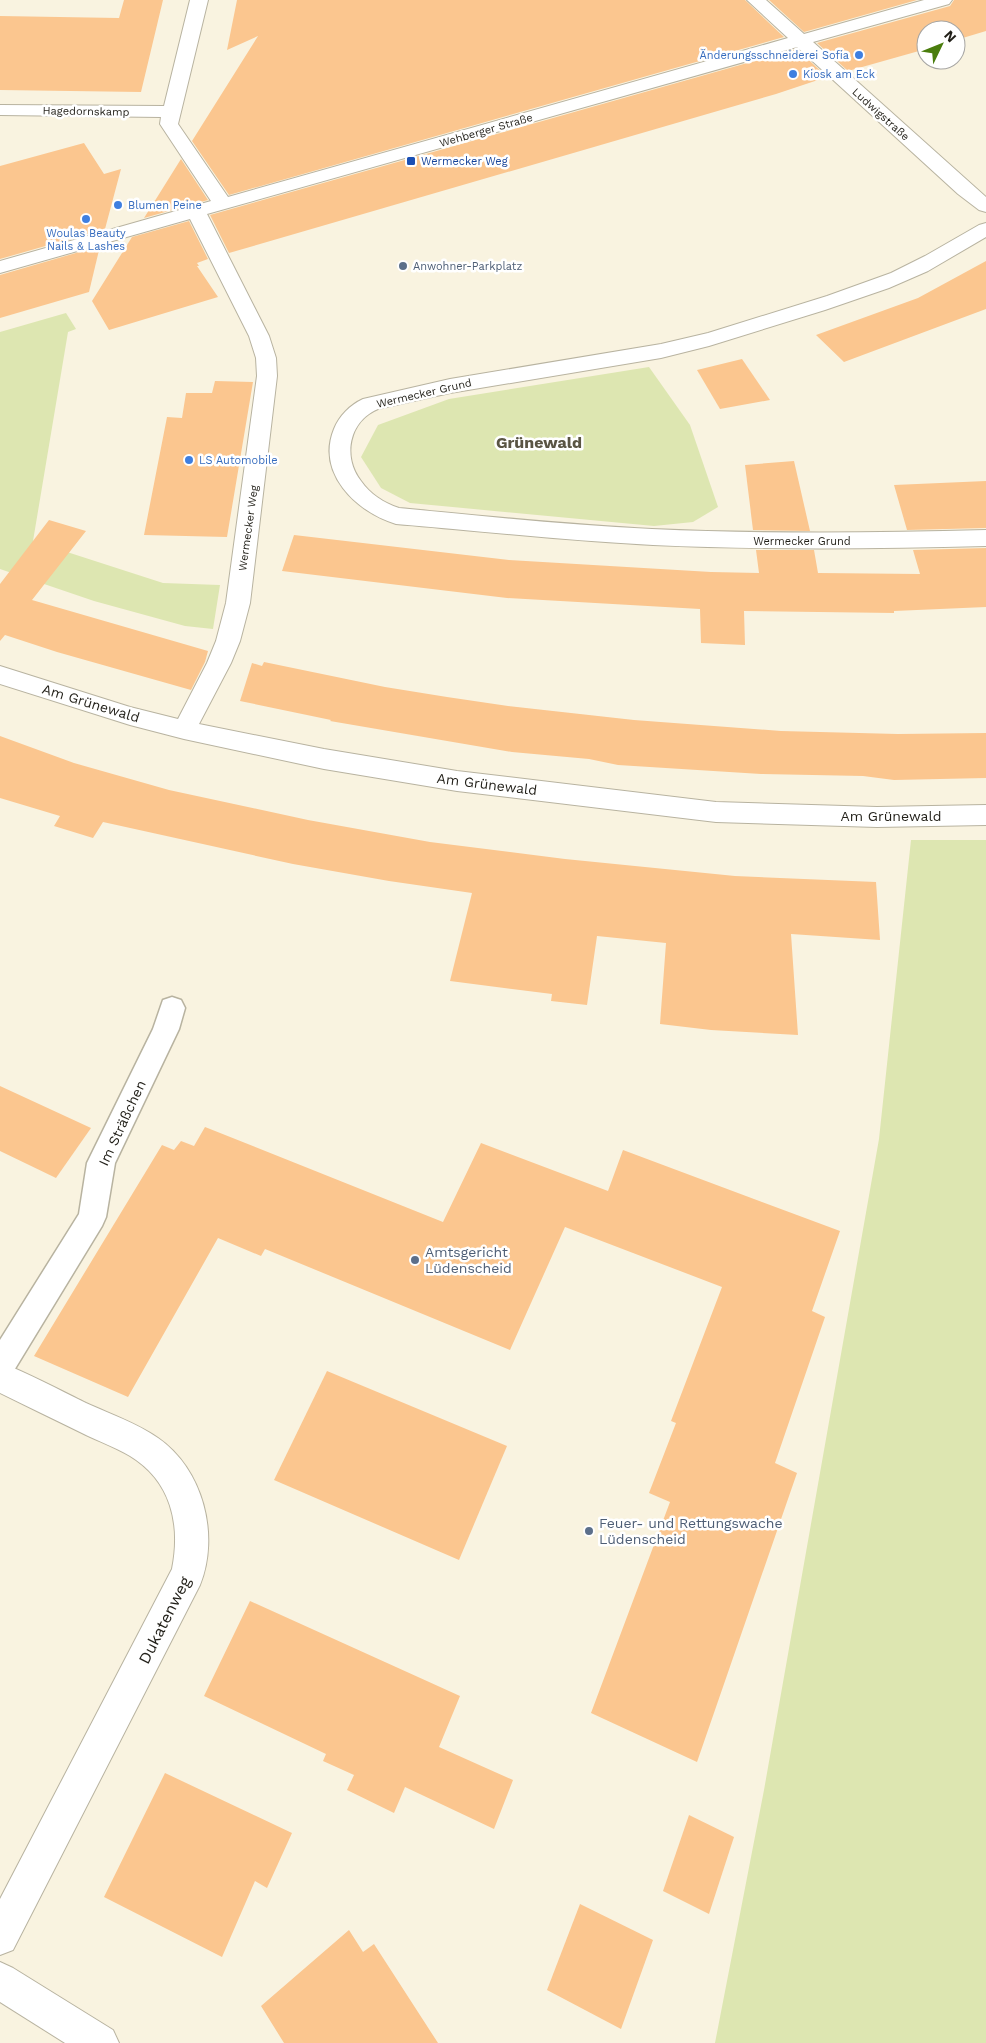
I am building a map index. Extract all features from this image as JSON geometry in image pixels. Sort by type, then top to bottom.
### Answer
[{"type":"street","points":[[199,0],[169,124],[223,204]]},
{"type":"street","name":"Ludwigstraße","points":[[756,0],[965,190],[986,206]]},
{"type":"street","name":"Wehberger Straße","points":[[0,267],[943,0]]},
{"type":"street","name":"Hagedornskamp","points":[[0,110],[172,112]]},
{"type":"street","name":"Wermecker Weg","points":[[184,730],[219,663],[228,641],[238,603],[267,376],[266,358],[259,336],[196,211]]},
{"type":"street","name":"Wermecker Grund","points":[[986,229],[956,248],[899,277],[742,330],[663,350],[446,387],[394,398],[360,409],[345,425],[340,440],[338,456],[343,471],[365,500],[382,512],[396,516],[650,537],[834,541],[986,538]]},
{"type":"street","name":"Am Grünewald","points":[[0,675],[130,716],[184,730],[324,760],[457,781],[716,812],[877,817],[986,815]]},
{"type":"street","name":"Dukatenweg","points":[[0,1377],[148,1450],[170,1471],[186,1499],[193,1530],[194,1553],[188,1573],[0,1936]]},
{"type":"street","points":[[0,1980],[100,2043]]},
{"type":"lane","name":"Im Sträßchen","points":[[0,1367],[92,1217],[101,1162],[166,1029],[172,1008]]},
{"type":"green space","points":[[66,313],[76,329],[68,332],[33,541],[163,583],[220,585],[213,629],[185,626],[94,601],[0,569],[0,332]]},
{"type":"green space","points":[[649,367],[690,425],[718,507],[693,522],[654,526],[410,503],[381,488],[361,457],[378,425],[449,399]]},
{"type":"green space","points":[[911,840],[986,840],[986,2043],[715,2043],[764,1790],[879,1139]]},
{"type":"building","points":[[124,0],[163,0],[141,92],[0,90],[0,16],[119,18]]},
{"type":"building","points":[[237,0],[745,0],[784,37],[229,195],[192,141],[258,36],[227,50]]},
{"type":"building","points":[[769,0],[917,0],[804,32]]},
{"type":"building","points":[[954,0],[986,0],[986,31],[966,37],[966,20],[916,20],[916,52],[848,71],[817,43],[950,6]]},
{"type":"building","points":[[797,49],[827,77],[776,94],[229,253],[210,215]]},
{"type":"building","points":[[84,143],[104,174],[121,169],[105,229],[0,259],[0,166]]},
{"type":"building","points":[[181,159],[208,200],[144,218],[156,199]]},
{"type":"building","points":[[189,221],[208,259],[197,263],[199,266],[197,266],[218,297],[109,330],[92,301],[132,237]]},
{"type":"building","points":[[100,246],[89,292],[0,318],[0,275]]},
{"type":"building","points":[[986,261],[986,309],[844,362],[816,335],[918,298]]},
{"type":"building","points":[[742,359],[770,400],[720,409],[697,370]]},
{"type":"building","points":[[215,381],[253,382],[227,537],[144,535],[167,417],[182,418],[186,393],[212,393]]},
{"type":"building","points":[[794,461],[810,531],[753,530],[745,465]]},
{"type":"building","points":[[986,481],[986,528],[907,530],[894,485]]},
{"type":"building","points":[[49,520],[86,531],[32,600],[208,651],[205,662],[191,690],[57,652],[5,635],[0,641],[0,584]]},
{"type":"building","points":[[294,535],[509,560],[759,573],[756,550],[814,550],[818,573],[920,574],[913,550],[986,548],[986,607],[894,611],[894,613],[744,611],[745,645],[701,643],[700,609],[507,598],[282,571]]},
{"type":"building","points":[[264,662],[385,687],[447,697],[634,720],[781,731],[898,734],[986,733],[986,778],[894,780],[863,776],[761,774],[618,765],[589,759],[512,752],[330,721],[240,701],[252,663],[262,666]]},
{"type":"building","points":[[0,736],[74,763],[169,790],[308,820],[430,842],[565,859],[735,876],[876,882],[880,940],[791,934],[798,1035],[711,1030],[660,1024],[666,943],[597,936],[587,1005],[551,1001],[552,994],[450,981],[472,893],[293,864],[103,822],[93,838],[54,826],[60,816],[0,798]]},
{"type":"building","points":[[0,1086],[91,1128],[56,1178],[0,1151]]},
{"type":"building","points":[[205,1127],[443,1222],[481,1143],[608,1191],[623,1150],[840,1231],[812,1311],[825,1317],[775,1463],[797,1473],[697,1762],[591,1713],[670,1502],[649,1493],[676,1423],[671,1421],[722,1287],[565,1227],[510,1350],[265,1249],[261,1256],[218,1238],[128,1397],[34,1356],[162,1145],[174,1150],[181,1141],[194,1146]]},
{"type":"building","points":[[327,1371],[507,1446],[459,1560],[274,1480]]},
{"type":"building","points":[[250,1601],[460,1696],[439,1747],[513,1780],[494,1829],[405,1787],[394,1813],[347,1790],[354,1775],[323,1761],[326,1754],[204,1696]]},
{"type":"building","points":[[165,1773],[292,1833],[267,1888],[255,1881],[222,1957],[104,1897]]},
{"type":"building","points":[[689,1815],[734,1837],[709,1914],[663,1891]]},
{"type":"building","points":[[580,1904],[653,1940],[621,2029],[547,1990]]},
{"type":"building","points":[[349,1930],[363,1952],[374,1944],[438,2043],[284,2043],[261,2006]]},
{"type":"place","name":"Änderungsschneiderei Sofia","points":[[859,55]]},
{"type":"place","name":"Kiosk am Eck","points":[[793,74]]},
{"type":"place","name":"Wermecker Weg","points":[[411,161]]},
{"type":"place","name":"Blumen Peine","points":[[118,205]]},
{"type":"place","name":"Woulas Beauty Nails & Lashes","points":[[86,219]]},
{"type":"place","name":"Anwohner-Parkplatz","points":[[403,266]]},
{"type":"place","name":"LS Automobile","points":[[189,460]]},
{"type":"place","name":"Amtsgericht Lüdenscheid","points":[[415,1260]]},
{"type":"place","name":"Feuer- und Rettungswache Lüdenscheid","points":[[589,1531]]},
{"type":"district","name":"Grünewald","points":[[539,442]]}]
